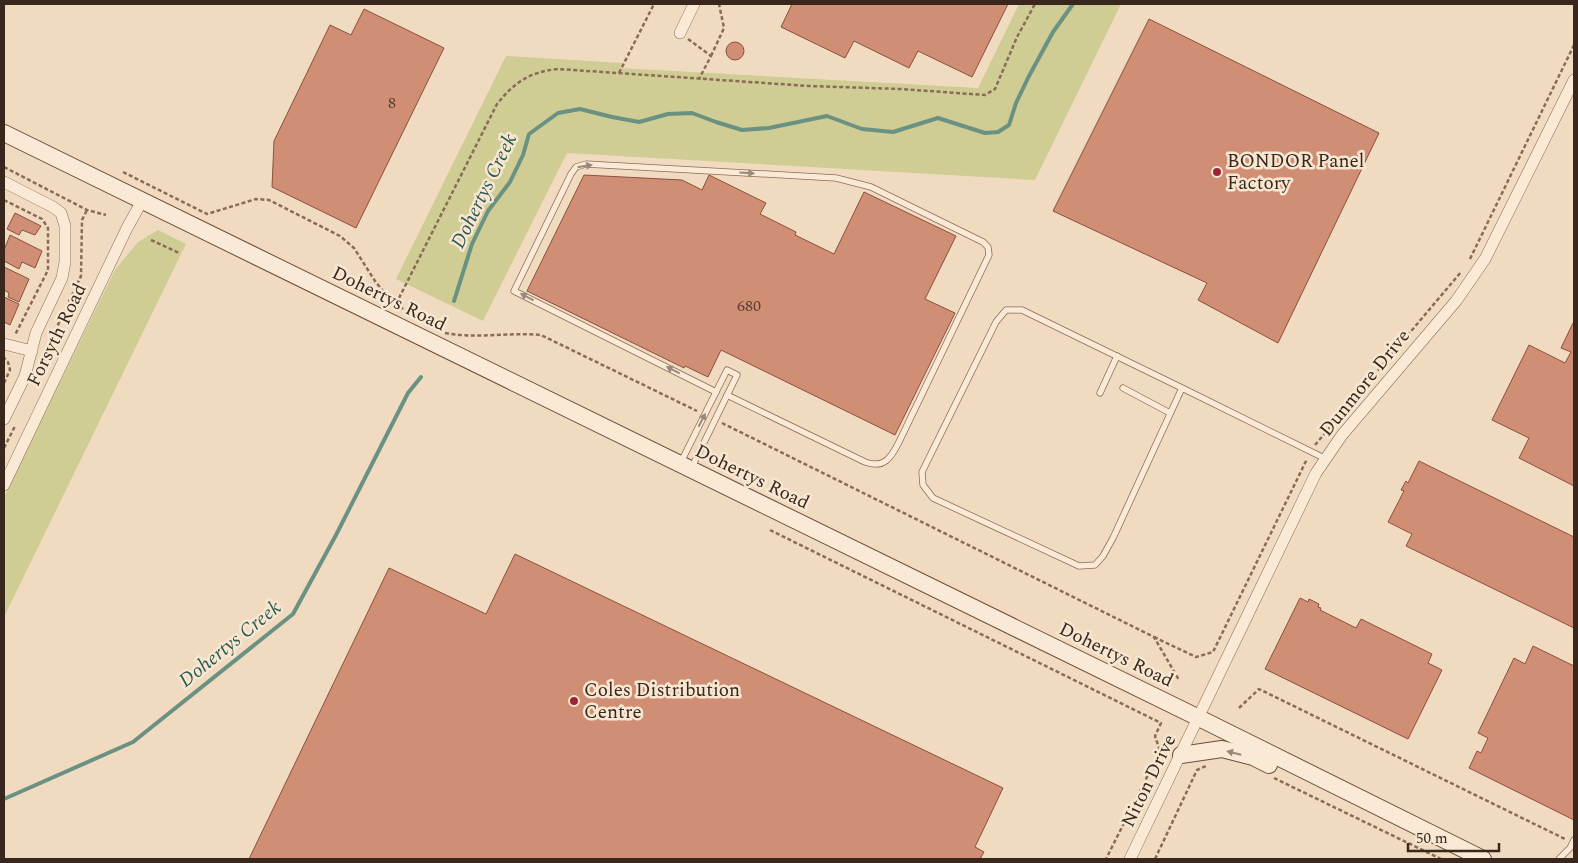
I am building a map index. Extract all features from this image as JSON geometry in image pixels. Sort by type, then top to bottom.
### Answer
[{"type":"main road","name":"Dohertys Road","points":[[4,133],[1199,718],[1482,859]]},
{"type":"main road","points":[[1181,755],[1222,749],[1253,757],[1377,819],[1424,830]]},
{"type":"street","points":[[680,32],[694,4]]},
{"type":"street","name":"Dunmore Drive","points":[[1199,718],[1316,473],[1342,435],[1456,301],[1485,259],[1574,80]]},
{"type":"street","points":[[4,182],[61,213],[64,218],[65,262],[62,278],[36,333],[25,376],[4,419]]},
{"type":"street","name":"Forsyth Road","points":[[4,485],[127,228],[142,201]]},
{"type":"street","points":[[7,345],[32,351]]},
{"type":"street","name":"Niton Drive","points":[[1130,859],[1199,718]]},
{"type":"lane","points":[[716,392],[514,291],[576,167],[586,164],[836,178],[871,187],[987,245],[989,255],[891,458],[885,462],[876,465],[865,462],[727,395]]},
{"type":"lane","points":[[1182,388],[1113,538],[1103,556],[1095,565],[1079,566],[1067,562],[933,498],[923,485],[922,472],[996,322],[1006,310],[1022,310],[1182,388],[1310,452],[1326,459]]},
{"type":"lane","points":[[1100,393],[1117,356]]},
{"type":"lane","points":[[727,370],[737,375],[715,420],[686,467],[705,415],[727,370]]},
{"type":"lane","points":[[1123,388],[1170,413]]},
{"type":"lane","points":[[1559,859],[1574,842]]},
{"type":"path","points":[[619,73],[654,4]]},
{"type":"path","points":[[699,78],[724,28],[719,4]]},
{"type":"path","points":[[396,304],[497,104],[509,88],[524,78],[540,71],[558,69],[809,86],[901,89],[985,96],[995,89],[1017,37],[1035,4]]},
{"type":"path","points":[[680,32],[711,56]]},
{"type":"path","points":[[1467,264],[1574,45]]},
{"type":"path","points":[[4,167],[87,210],[106,214]]},
{"type":"path","points":[[123,172],[207,214],[256,199],[269,200],[340,236],[354,248],[375,281],[390,300],[420,320]]},
{"type":"path","points":[[4,200],[42,219],[48,228],[48,270],[7,345],[4,360],[8,362],[10,370],[4,383]]},
{"type":"path","points":[[34,387],[49,352],[56,329],[81,276],[82,220],[87,210]]},
{"type":"path","points":[[151,240],[179,253]]},
{"type":"path","points":[[715,420],[1196,657],[1213,652],[1310,452],[1461,271]]},
{"type":"path","points":[[440,330],[461,336],[517,333],[541,335],[705,415]]},
{"type":"path","points":[[4,448],[16,422]]},
{"type":"path","points":[[770,530],[1161,723],[1155,736],[1160,751],[1106,859]]},
{"type":"path","points":[[1154,637],[1179,680]]},
{"type":"path","points":[[1239,708],[1259,689],[1574,842]]},
{"type":"path","points":[[1155,859],[1197,770],[1214,763]]},
{"type":"path","points":[[1267,774],[1441,859]]},
{"type":"shaded area","points":[[1019,4],[1121,4],[1035,180],[567,153],[483,321],[396,279],[506,56],[622,63],[620,68],[978,88]]},
{"type":"shaded area","points":[[158,230],[186,244],[4,617],[4,497],[115,270],[138,242]]},
{"type":"building","points":[[792,4],[1008,4],[972,77],[918,51],[909,68],[854,41],[845,58],[781,27]]},
{"type":"building","points":[[364,9],[444,48],[356,228],[272,187],[274,141],[330,25],[351,35]]},
{"type":"building","name":"BONDOR Panel Factory","points":[[1149,19],[1379,133],[1278,343],[1198,300],[1207,283],[1053,211]]},
{"type":"building","points":[[731,42],[739,42],[744,47],[742,58],[731,60],[726,55],[726,47]]},
{"type":"building","points":[[584,175],[682,180],[702,190],[709,175],[766,203],[760,214],[796,232],[795,235],[834,254],[864,192],[956,236],[925,299],[955,313],[895,435],[721,350],[708,377],[685,366],[684,368],[527,291]]},
{"type":"building","points":[[15,213],[41,226],[35,235],[22,230],[19,235],[7,229]]},
{"type":"building","points":[[10,235],[42,251],[35,268],[22,262],[19,269],[4,261],[4,250]]},
{"type":"building","points":[[4,267],[29,279],[19,302],[8,297],[9,293],[4,290]]},
{"type":"building","points":[[4,297],[19,304],[10,325],[4,322]]},
{"type":"building","points":[[1573,323],[1574,486],[1519,458],[1529,438],[1492,420],[1529,345],[1565,363],[1571,352],[1561,348]]},
{"type":"building","points":[[1419,461],[1574,537],[1574,628],[1406,546],[1412,534],[1388,522],[1404,491],[1401,490],[1406,481],[1408,483]]},
{"type":"building","name":"Coles Distribution Centre","points":[[515,554],[1003,788],[975,847],[984,852],[980,859],[249,859],[389,568],[486,614]]},
{"type":"building","points":[[1300,598],[1308,602],[1309,599],[1319,604],[1320,610],[1356,628],[1361,619],[1432,654],[1428,663],[1442,670],[1408,739],[1265,669]]},
{"type":"building","points":[[1533,646],[1574,666],[1574,820],[1469,768],[1477,751],[1481,753],[1488,738],[1478,733],[1514,658],[1525,664]]},
{"type":"waterway","name":"Dohertys Creek","points":[[454,301],[472,244],[488,211],[510,182],[523,155],[529,134],[558,113],[580,109],[639,122],[668,114],[692,113],[742,130],[769,128],[827,116],[862,129],[893,132],[938,118],[985,133],[998,132],[1009,125],[1016,103],[1029,76],[1053,32],[1073,4]]},
{"type":"waterway","name":"Dohertys Creek","points":[[4,799],[133,742],[293,614],[336,535],[408,393],[421,377]]},
{"type":"place","name":"BONDOR Panel Factory","points":[[1217,172]]},
{"type":"place","name":"Coles Distribution Centre","points":[[574,701]]}]
